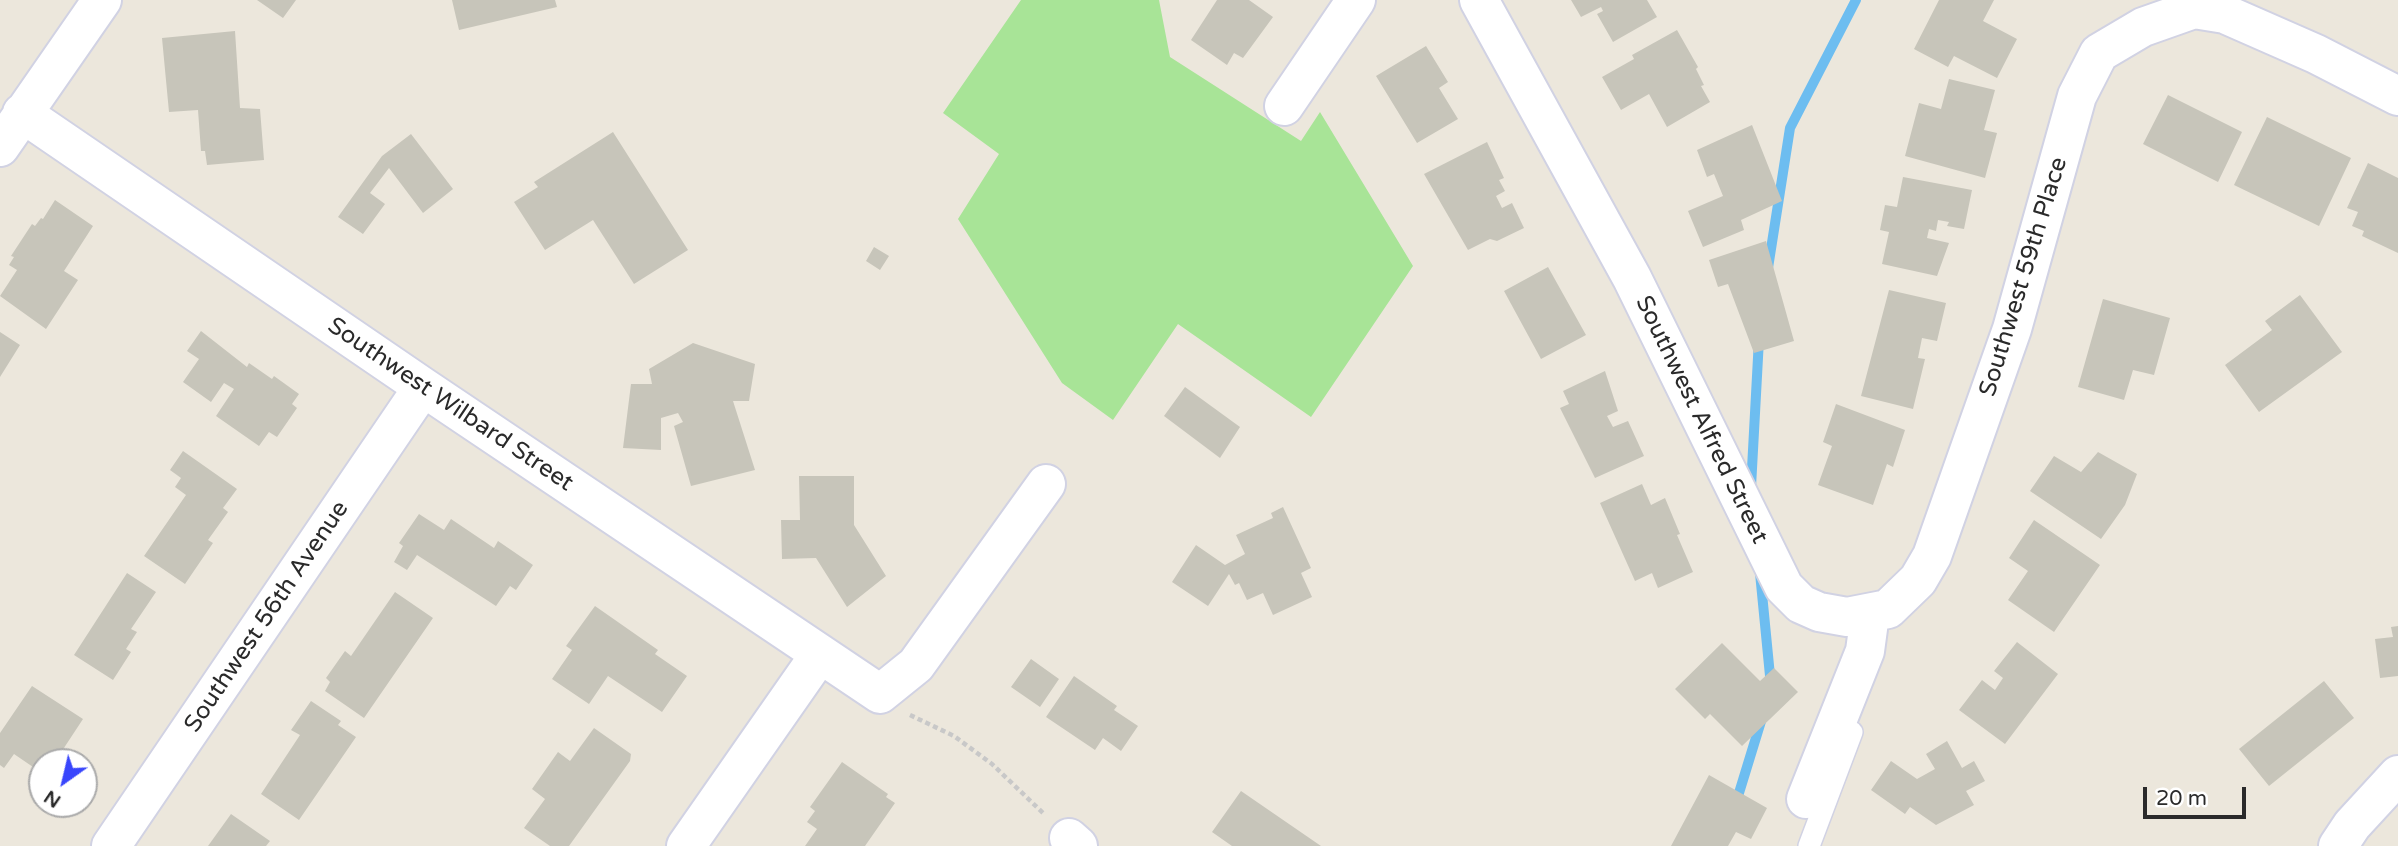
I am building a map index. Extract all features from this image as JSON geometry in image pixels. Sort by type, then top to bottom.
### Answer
[{"type":"street","points":[[0,147],[103,0]]},
{"type":"street","points":[[1284,106],[1356,0]]},
{"type":"street","name":"Southwest Alfred Street","points":[[1479,0],[1632,278],[1784,587],[1801,604],[1819,612],[1847,617],[1879,611]]},
{"type":"street","name":"Southwest 59th Place","points":[[1879,611],[1918,580],[1932,556],[2012,329],[2077,96],[2099,54],[2143,27],[2194,9],[2225,14],[2316,54],[2398,96]]},
{"type":"street","name":"Southwest Wilbard Street","points":[[22,113],[880,694]]},
{"type":"street","name":"Southwest 56th Avenue","points":[[111,846],[423,387]]},
{"type":"street","points":[[880,694],[916,665],[1046,484]]},
{"type":"street","points":[[1806,799],[1879,611]]},
{"type":"street","points":[[686,846],[820,654]]},
{"type":"street","points":[[2338,846],[2352,825],[2398,775]]},
{"type":"lane","points":[[1809,846],[1867,687],[1879,611]]},
{"type":"path","points":[[880,694],[914,718],[954,736],[992,764],[1073,842]]},
{"type":"green space","points":[[1021,0],[1159,0],[1170,57],[1301,141],[1320,112],[1413,266],[1311,417],[1178,324],[1113,420],[1062,383],[958,219],[999,154],[943,113]]},
{"type":"building","points":[[257,0],[296,0],[283,18]]},
{"type":"building","points":[[452,0],[555,0],[557,7],[459,30]]},
{"type":"building","points":[[1217,0],[1249,0],[1273,17],[1243,58],[1234,53],[1227,65],[1191,40]]},
{"type":"building","points":[[1571,0],[1647,0],[1657,17],[1613,42],[1597,14],[1603,11],[1601,7],[1581,17]]},
{"type":"building","points":[[1939,0],[1994,0],[1983,21],[2017,39],[1997,78],[1954,56],[1948,67],[1914,49]]},
{"type":"building","points":[[1677,30],[1698,67],[1696,69],[1704,85],[1701,86],[1710,102],[1667,127],[1649,94],[1621,110],[1602,77],[1634,59],[1632,55]]},
{"type":"building","points":[[235,31],[240,108],[260,109],[264,160],[207,165],[205,151],[201,151],[198,110],[169,112],[162,38]]},
{"type":"building","points":[[1426,46],[1448,82],[1439,88],[1458,119],[1417,143],[1376,76]]},
{"type":"building","points":[[1949,79],[1995,90],[1984,130],[1997,133],[1985,178],[1905,156],[1919,103],[1941,109]]},
{"type":"building","points":[[2168,95],[2242,132],[2218,182],[2143,144]]},
{"type":"building","points":[[2267,117],[2351,158],[2319,226],[2234,185]]},
{"type":"building","points":[[1752,125],[1782,201],[1741,220],[1744,230],[1703,247],[1688,211],[1723,196],[1714,174],[1707,177],[1697,150]]},
{"type":"building","points":[[613,132],[688,250],[634,284],[593,220],[545,250],[514,202],[538,187],[534,182]]},
{"type":"building","points":[[411,134],[453,189],[423,213],[389,168],[370,193],[385,204],[363,234],[338,217],[382,156]]},
{"type":"building","points":[[1487,142],[1504,178],[1499,180],[1505,191],[1496,196],[1502,208],[1512,203],[1524,228],[1497,241],[1490,239],[1468,250],[1424,174]]},
{"type":"building","points":[[2368,163],[2398,178],[2398,253],[2362,236],[2364,231],[2352,226],[2358,212],[2347,208]]},
{"type":"building","points":[[1903,177],[1972,190],[1964,229],[1947,226],[1949,222],[1938,220],[1936,231],[1929,229],[1927,238],[1949,243],[1937,276],[1882,264],[1889,232],[1880,230],[1885,205],[1897,207]]},
{"type":"building","points":[[55,200],[93,226],[64,271],[78,280],[46,329],[0,296],[17,270],[9,265],[14,257],[11,256],[32,224],[35,226],[43,219]]},
{"type":"building","points":[[1766,241],[1794,341],[1754,353],[1728,284],[1718,287],[1709,260]]},
{"type":"building","points":[[874,247],[889,256],[880,270],[866,261]]},
{"type":"building","points":[[1548,267],[1586,335],[1541,359],[1504,291]]},
{"type":"building","points":[[1889,290],[1946,303],[1937,341],[1922,338],[1918,358],[1925,359],[1913,409],[1861,396]]},
{"type":"building","points":[[2300,295],[2342,352],[2259,412],[2225,365],[2272,330],[2265,321]]},
{"type":"building","points":[[2103,299],[2170,318],[2154,375],[2133,370],[2124,400],[2078,387]]},
{"type":"building","points":[[201,331],[247,367],[249,363],[272,379],[274,376],[299,394],[292,404],[297,408],[277,437],[269,432],[259,446],[216,416],[234,389],[224,383],[211,402],[183,382],[199,359],[187,351]]},
{"type":"building","points":[[0,332],[20,345],[0,377]]},
{"type":"building","points":[[693,343],[755,364],[749,401],[733,401],[755,470],[691,486],[674,426],[683,422],[678,413],[661,418],[661,450],[623,448],[631,384],[652,384],[649,369]]},
{"type":"building","points":[[1605,371],[1618,411],[1607,416],[1613,427],[1628,421],[1644,456],[1595,478],[1560,408],[1569,404],[1563,391]]},
{"type":"building","points":[[1185,387],[1240,427],[1220,458],[1164,416]]},
{"type":"building","points":[[1836,404],[1905,430],[1893,467],[1887,464],[1873,505],[1818,485],[1832,446],[1823,442]]},
{"type":"building","points":[[183,451],[237,489],[223,508],[228,512],[208,540],[213,543],[185,584],[144,556],[186,495],[175,487],[181,478],[170,470]]},
{"type":"building","points":[[2098,452],[2137,474],[2125,505],[2101,539],[2030,491],[2054,456],[2081,472]]},
{"type":"building","points":[[799,476],[854,476],[854,525],[886,576],[847,607],[816,558],[782,559],[781,520],[800,520]]},
{"type":"building","points":[[1642,484],[1651,505],[1665,498],[1693,572],[1658,588],[1652,573],[1635,581],[1600,503]]},
{"type":"building","points":[[1283,507],[1311,568],[1301,573],[1312,597],[1273,615],[1263,593],[1247,600],[1239,583],[1235,585],[1229,574],[1208,606],[1172,582],[1196,545],[1225,565],[1245,554],[1236,535],[1273,518],[1271,513]]},
{"type":"building","points":[[419,514],[444,530],[451,519],[494,548],[498,541],[533,565],[516,590],[510,586],[496,606],[417,555],[407,570],[394,562],[403,546],[399,543]]},
{"type":"building","points":[[2034,520],[2100,565],[2054,632],[2008,600],[2028,571],[2009,558]]},
{"type":"building","points":[[127,573],[156,592],[131,629],[137,632],[126,649],[131,652],[113,680],[74,655]]},
{"type":"building","points":[[395,592],[433,618],[364,718],[325,691],[330,682],[326,678],[345,651],[351,656]]},
{"type":"building","points":[[595,606],[658,650],[655,654],[687,676],[662,712],[608,676],[589,704],[552,679],[572,650],[566,646]]},
{"type":"building","points":[[2398,626],[2398,676],[2380,678],[2375,639],[2393,637],[2391,627]]},
{"type":"building","points":[[2017,642],[2058,674],[2005,744],[1959,710],[1982,680],[1995,690],[2003,678],[1994,671]]},
{"type":"building","points":[[1722,643],[1760,681],[1774,668],[1798,692],[1742,746],[1710,714],[1705,719],[1675,689]]},
{"type":"building","points":[[1031,659],[1059,679],[1040,707],[1011,687]]},
{"type":"building","points":[[1074,676],[1117,706],[1114,710],[1138,726],[1121,751],[1103,738],[1095,750],[1046,717]]},
{"type":"building","points":[[2324,681],[2354,718],[2269,786],[2239,749]]},
{"type":"building","points":[[32,686],[83,719],[64,748],[28,748],[28,764],[14,754],[4,768],[0,765],[0,733]]},
{"type":"building","points":[[311,701],[341,721],[338,725],[356,737],[299,820],[261,794],[300,735],[291,730]]},
{"type":"building","points":[[594,728],[631,754],[630,761],[569,846],[550,846],[524,828],[545,799],[532,789],[558,752],[570,761]]},
{"type":"building","points":[[1947,741],[1962,768],[1974,761],[1985,781],[1966,791],[1974,805],[1936,825],[1910,807],[1905,814],[1871,790],[1891,761],[1917,779],[1935,769],[1926,754]]},
{"type":"building","points":[[842,762],[888,794],[886,797],[895,803],[865,846],[805,846],[817,829],[807,822],[815,811],[810,807]]},
{"type":"building","points":[[1709,775],[1767,808],[1751,839],[1736,832],[1728,846],[1671,846]]},
{"type":"building","points":[[1241,791],[1321,846],[1232,846],[1212,832]]},
{"type":"building","points":[[231,814],[270,841],[266,846],[208,846]]},
{"type":"waterway","points":[[1768,268],[1790,128],[1856,0]]},
{"type":"waterway","points":[[1751,487],[1759,339]]},
{"type":"waterway","points":[[1760,573],[1771,686]]},
{"type":"waterway","points":[[1735,806],[1762,718]]}]
